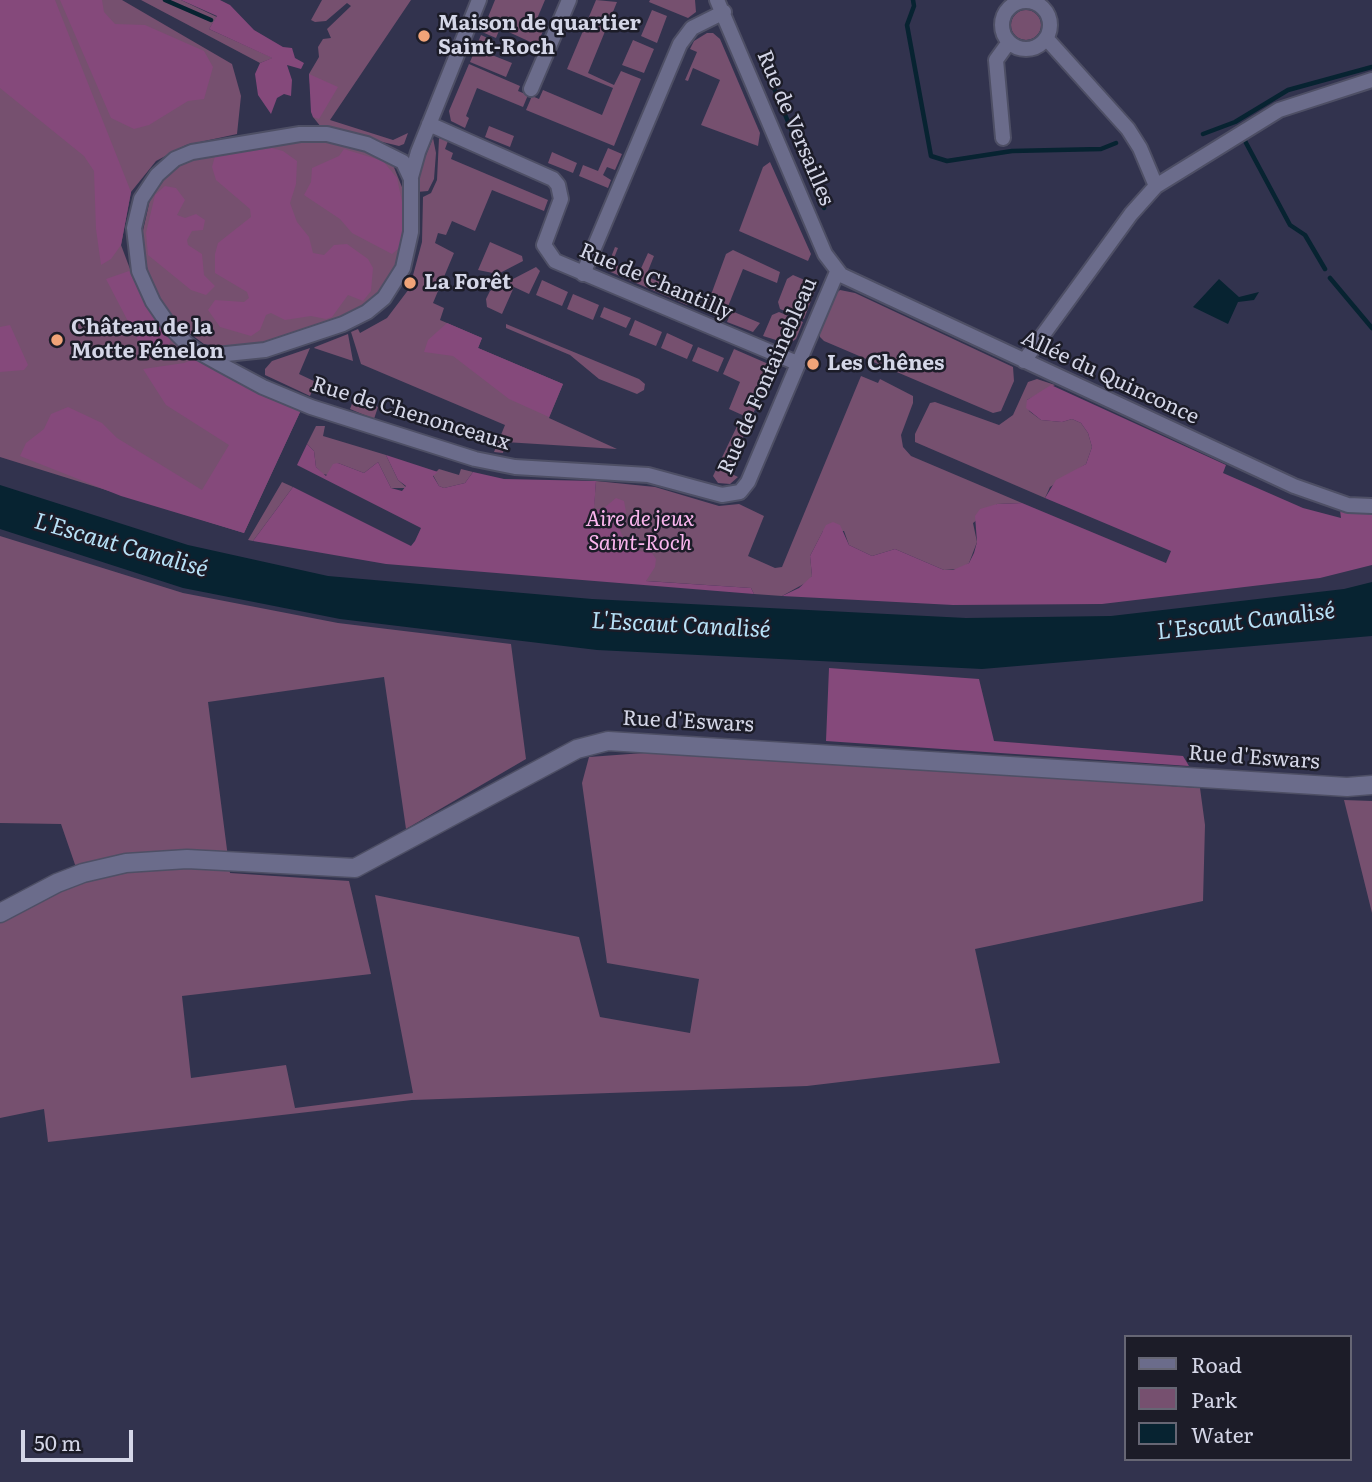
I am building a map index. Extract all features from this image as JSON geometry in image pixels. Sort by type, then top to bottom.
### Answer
[{"type":"street","points":[[207,356],[246,354],[298,342],[343,324],[376,306],[396,283],[408,254],[411,232],[411,179],[429,124],[480,0]]},
{"type":"street","points":[[531,89],[569,0]]},
{"type":"street","points":[[1024,1],[1036,2],[1045,10],[1050,27],[1046,38],[1028,49],[1009,42],[1003,32],[1002,19],[1008,9],[1024,1]]},
{"type":"street","points":[[583,274],[680,44],[692,28],[720,6]]},
{"type":"street","name":"Rue de Versailles","points":[[720,6],[825,254],[837,272]]},
{"type":"street","points":[[1046,38],[1134,138],[1156,186]]},
{"type":"street","points":[[1003,138],[996,60],[1009,42]]},
{"type":"street","points":[[1024,361],[1131,214],[1156,186],[1279,110],[1372,80]]},
{"type":"street","name":"Rue de Chantilly","points":[[429,124],[553,179],[558,185],[561,199],[545,239],[546,252],[555,261],[797,363]]},
{"type":"street","name":"Rue de Chenonceaux","points":[[411,179],[403,162],[379,148],[314,133],[203,149],[165,166],[138,207],[134,228],[136,258],[145,285],[163,317],[186,343],[262,387],[304,405],[475,459],[515,467],[648,475],[722,495],[736,494]]},
{"type":"street","name":"Allée du Quinconce","points":[[837,272],[859,286],[1304,490],[1348,505],[1372,506]]},
{"type":"street","name":"Rue de Fontainebleau","points":[[736,494],[748,482],[837,272]]},
{"type":"street","name":"Rue d'Eswars","points":[[0,913],[83,873],[126,863],[187,859],[355,868],[577,749],[608,741],[1320,785],[1372,785]]},
{"type":"green space","points":[[0,0],[122,0],[232,64],[241,96],[237,134],[186,145],[156,161],[131,192],[121,245],[136,285],[171,338],[207,367],[265,397],[301,410],[244,533],[0,457]]},
{"type":"green space","points":[[141,0],[181,0],[217,17],[209,29],[273,58],[260,63]]},
{"type":"green space","points":[[322,0],[411,0],[330,120],[393,140],[408,133],[404,144],[399,146],[321,127],[313,117],[309,74],[319,57],[318,47],[323,39],[331,38],[327,29],[351,6],[347,3],[326,21],[315,22],[311,20]]},
{"type":"green space","points":[[495,0],[545,0],[534,26],[543,31],[537,45],[500,28],[496,38],[482,32]]},
{"type":"green space","points":[[596,0],[617,2],[588,73],[614,85],[621,71],[641,79],[614,146],[526,110],[532,96],[539,99],[543,90],[602,115],[613,88],[567,69]]},
{"type":"green space","points":[[695,0],[696,12],[688,18],[649,2]]},
{"type":"green space","points":[[652,10],[667,16],[657,43],[641,36]]},
{"type":"green space","points":[[1026,10],[1032,11],[1040,19],[1040,31],[1032,39],[1026,40],[1020,39],[1012,31],[1011,25],[1012,19],[1020,11]]},
{"type":"green space","points":[[707,33],[713,33],[720,39],[760,133],[758,146],[701,125],[720,80],[693,68],[688,81],[685,80],[697,52],[690,49],[694,41]]},
{"type":"green space","points":[[481,35],[494,41],[492,55],[512,63],[506,77],[470,62]]},
{"type":"green space","points":[[633,40],[654,49],[644,73],[622,65]]},
{"type":"green space","points":[[469,64],[520,86],[518,91],[528,95],[523,107],[477,88],[466,116],[469,118],[465,128],[451,121],[449,111]]},
{"type":"green space","points":[[489,126],[514,136],[510,147],[485,137]]},
{"type":"green space","points":[[433,138],[436,153],[434,179],[428,191],[417,192],[417,177]]},
{"type":"green space","points":[[439,138],[448,141],[445,149],[453,153],[451,159],[548,200],[544,211],[492,190],[475,231],[452,221],[446,235],[438,233],[435,243],[454,253],[433,303],[444,308],[440,320],[482,338],[478,348],[563,384],[549,418],[617,449],[505,442],[503,453],[494,452],[505,425],[361,364],[351,332],[358,329],[360,333],[387,318],[415,281],[412,279],[422,242],[423,197],[431,193],[437,180]]},
{"type":"green space","points":[[297,140],[330,142],[372,153],[393,165],[404,192],[405,237],[396,267],[382,291],[371,301],[350,314],[313,329],[267,343],[231,348],[204,344],[177,324],[156,292],[148,273],[142,235],[151,195],[177,165],[189,160]]},
{"type":"green space","points":[[608,148],[622,154],[615,170],[607,167],[603,175],[611,180],[608,188],[579,176],[583,165],[598,171]]},
{"type":"green space","points":[[552,152],[577,163],[573,173],[548,163]]},
{"type":"green space","points":[[770,162],[811,254],[808,261],[739,231],[763,167]]},
{"type":"green space","points":[[490,242],[522,256],[523,261],[498,274],[478,270]]},
{"type":"green space","points":[[615,247],[618,248],[612,263],[638,275],[648,253],[654,256],[646,276],[695,297],[692,303],[687,305],[606,270]]},
{"type":"green space","points":[[733,250],[780,272],[777,283],[743,269],[727,309],[760,323],[753,332],[727,322],[730,314],[726,312],[718,318],[705,311],[726,254]]},
{"type":"green space","points":[[536,267],[540,271],[529,294],[514,287],[502,314],[487,307],[486,299],[490,291]]},
{"type":"green space","points":[[793,275],[814,284],[816,288],[804,319],[780,309],[778,302],[787,279]]},
{"type":"green space","points":[[542,280],[568,292],[562,306],[536,295]]},
{"type":"green space","points":[[840,290],[855,293],[1013,367],[1014,381],[1001,411],[993,413],[824,341],[820,337],[820,329],[835,294]]},
{"type":"green space","points":[[573,294],[599,305],[593,320],[567,309]]},
{"type":"green space","points":[[604,307],[631,318],[626,328],[600,317]]},
{"type":"green space","points":[[779,312],[803,322],[796,339],[789,344],[763,336],[772,315]]},
{"type":"green space","points":[[635,320],[662,332],[656,346],[629,335]]},
{"type":"green space","points":[[506,324],[639,379],[645,384],[644,390],[637,394],[599,379],[570,355],[506,328]]},
{"type":"green space","points":[[667,333],[693,345],[687,359],[661,348]]},
{"type":"green space","points":[[348,334],[353,361],[314,348],[315,347]]},
{"type":"green space","points":[[698,347],[724,358],[718,372],[692,361]]},
{"type":"green space","points":[[310,348],[299,374],[316,382],[310,396],[265,375],[265,369],[272,361]]},
{"type":"green space","points":[[734,349],[773,366],[751,419],[729,409],[740,382],[723,374]]},
{"type":"green space","name":"Aire de jeux Saint-Roch","points":[[861,376],[878,383],[880,379],[913,396],[901,435],[903,447],[911,456],[1022,503],[997,504],[973,523],[977,542],[969,563],[960,569],[944,570],[895,549],[872,556],[849,545],[844,531],[823,531],[810,556],[812,576],[809,581],[782,596],[754,594],[751,588],[588,577],[596,481],[655,487],[719,506],[739,504],[764,516],[748,556],[775,568],[782,567]]},
{"type":"green space","points":[[1037,379],[1055,385],[1027,400],[1029,411],[1041,420],[1062,422],[1072,419],[1081,423],[1088,433],[1092,447],[1086,464],[1050,487],[1045,498],[915,442],[915,434],[930,403],[935,402],[999,425],[1013,415],[1028,382]]},
{"type":"green space","points":[[354,398],[378,407],[374,419],[350,409]]},
{"type":"green space","points":[[739,422],[748,425],[728,472],[738,477],[730,484],[718,483],[713,476]]},
{"type":"green space","points":[[316,426],[325,426],[323,436],[386,455],[398,480],[407,488],[391,488],[378,462],[364,473],[338,463],[328,475],[323,474],[316,467],[314,451],[307,444]]},
{"type":"green space","points":[[439,469],[459,475],[461,469],[473,472],[465,483],[444,488],[439,486],[433,475]]},
{"type":"green space","points":[[282,482],[293,487],[253,541],[248,540]]},
{"type":"green space","points":[[0,536],[183,593],[338,623],[511,644],[526,759],[406,829],[384,677],[208,702],[230,873],[349,881],[371,974],[182,996],[191,1078],[286,1065],[295,1108],[413,1093],[375,895],[579,937],[600,1017],[690,1033],[699,979],[607,963],[582,783],[589,757],[657,752],[1200,788],[1205,825],[1203,901],[975,949],[1000,1063],[807,1086],[412,1100],[48,1142],[44,1109],[0,1118],[0,922],[81,882],[61,824],[0,823]]},
{"type":"green space","points":[[1344,800],[1372,801],[1372,913],[1351,828]]},
{"type":"shaded area","points":[[0,0],[55,0],[131,192],[121,245],[111,259],[101,265],[96,229],[94,171],[84,156],[0,88]]},
{"type":"shaded area","points":[[60,0],[102,0],[104,12],[115,24],[145,25],[204,51],[213,67],[204,99],[188,101],[149,125],[134,129],[111,118]]},
{"type":"shaded area","points":[[181,0],[220,0],[230,5],[254,30],[283,47],[292,48],[295,58],[304,63],[301,69],[287,65],[292,80],[291,96],[284,94],[277,98],[271,114],[258,95],[255,74],[260,63],[272,58],[209,29],[217,16]]},
{"type":"shaded area","points":[[309,74],[338,87],[319,119],[313,117],[311,112]]},
{"type":"shaded area","points":[[272,148],[283,151],[297,161],[296,184],[290,203],[297,222],[309,237],[313,253],[324,255],[334,245],[347,244],[368,259],[373,268],[371,291],[363,301],[348,295],[332,317],[326,319],[311,316],[285,320],[271,313],[266,315],[260,330],[251,336],[220,327],[208,310],[215,300],[244,302],[249,298],[247,292],[215,273],[218,243],[251,217],[250,209],[216,180],[212,167],[215,156]]},
{"type":"shaded area","points":[[344,149],[383,161],[397,178],[403,206],[402,237],[399,248],[392,254],[352,233],[340,219],[304,195],[311,182],[312,168],[339,156]]},
{"type":"shaded area","points":[[165,186],[176,188],[185,200],[177,215],[185,218],[196,214],[205,220],[203,230],[192,231],[187,240],[188,245],[202,254],[204,275],[215,286],[206,295],[191,290],[148,255],[146,233],[155,195]]},
{"type":"shaded area","points":[[129,271],[144,300],[171,338],[164,351],[145,354],[106,279]]},
{"type":"shaded area","points":[[447,323],[482,338],[478,348],[563,384],[549,417],[509,399],[453,356],[424,352],[428,340]]},
{"type":"shaded area","points":[[10,325],[28,365],[24,370],[0,372],[0,327]]},
{"type":"shaded area","points":[[194,359],[265,397],[301,410],[244,533],[121,496],[20,456],[26,443],[44,429],[51,414],[68,407],[102,423],[117,438],[202,490],[229,445],[166,405],[143,369]]},
{"type":"shaded area","points":[[1051,385],[1226,465],[1223,473],[1303,508],[1341,518],[1340,510],[1372,514],[1372,565],[1320,578],[1102,604],[953,605],[782,596],[799,588],[812,576],[810,556],[826,525],[833,522],[840,525],[849,545],[872,556],[895,549],[944,570],[953,570],[969,563],[974,553],[977,542],[975,516],[980,509],[997,504],[1022,503],[1166,563],[1171,551],[1045,498],[1056,480],[1086,464],[1092,447],[1088,433],[1081,423],[1072,419],[1062,422],[1041,420],[1026,408],[1027,400]]},
{"type":"shaded area","points":[[307,444],[314,451],[316,467],[326,476],[333,464],[338,463],[364,473],[378,462],[391,488],[402,491],[406,486],[398,480],[386,455],[438,472],[433,476],[439,486],[444,488],[465,483],[473,472],[504,479],[596,481],[594,510],[604,508],[616,498],[624,501],[626,512],[620,530],[623,537],[639,551],[652,553],[656,559],[655,567],[646,581],[751,588],[754,594],[386,564],[253,541],[293,487],[411,546],[415,541],[421,528],[297,465]]},
{"type":"shaded area","points":[[829,668],[979,679],[994,741],[1183,756],[1189,766],[826,741]]},
{"type":"water","points":[[1219,279],[1239,297],[1259,292],[1254,300],[1238,302],[1228,324],[1193,307]]},
{"type":"water","name":"L'Escaut Canalisé","points":[[0,485],[188,545],[328,576],[592,599],[966,618],[1111,616],[1344,589],[1372,582],[1372,636],[982,669],[597,650],[340,619],[183,588],[0,529]]},
{"type":"waterway","points":[[165,0],[211,20]]},
{"type":"waterway","points":[[913,0],[914,6],[907,25],[931,156],[947,161],[1012,151],[1101,149],[1116,143]]},
{"type":"waterway","points":[[1203,134],[1235,122],[1288,90],[1372,67]]},
{"type":"waterway","points":[[766,69],[824,208]]},
{"type":"waterway","points":[[1245,141],[1290,225],[1305,235],[1325,269]]},
{"type":"waterway","points":[[1330,278],[1372,328]]},
{"type":"place","name":"Maison de quartier Saint-Roch","points":[[424,36]]},
{"type":"place","name":"La Forêt","points":[[410,283]]},
{"type":"place","name":"Château de la Motte Fénelon","points":[[57,340]]},
{"type":"place","name":"Les Chênes","points":[[813,364]]}]
